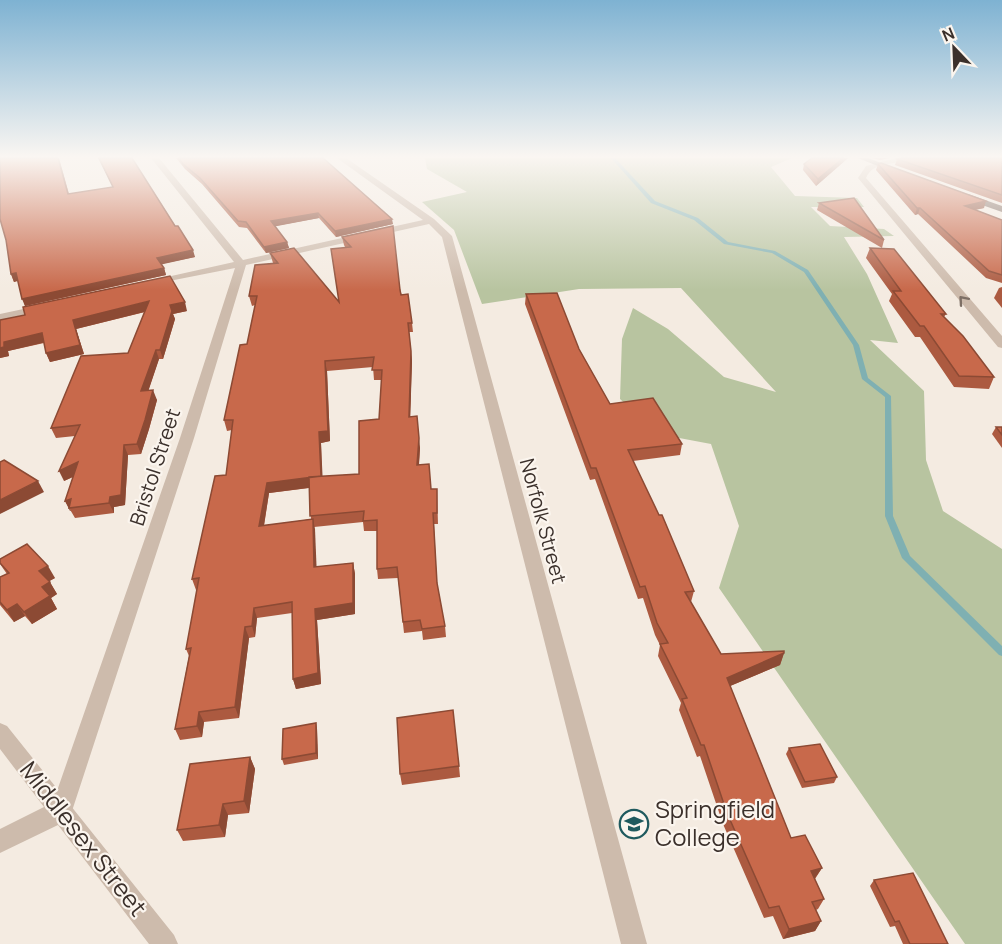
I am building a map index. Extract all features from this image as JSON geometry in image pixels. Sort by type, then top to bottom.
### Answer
[{"type":"main road","points":[[983,202],[1002,209]]},
{"type":"street","points":[[190,202],[240,264]]},
{"type":"street","name":"Norfolk Street","points":[[404,202],[431,221],[447,236],[634,944]]},
{"type":"street","points":[[880,202],[1002,344]]},
{"type":"street","points":[[147,285],[431,221]]},
{"type":"street","name":"Bristol Street","points":[[61,811],[188,438],[240,264]]},
{"type":"street","points":[[0,317],[54,305]]},
{"type":"street","name":"Middlesex Street","points":[[0,734],[165,944]]},
{"type":"street","points":[[0,841],[61,811]]},
{"type":"green space","points":[[422,202],[860,202],[864,207],[811,207],[830,226],[884,229],[894,236],[844,237],[867,274],[898,343],[870,340],[924,391],[926,460],[943,511],[1002,549],[1002,944],[965,944],[719,588],[739,526],[711,444],[658,434],[620,399],[622,339],[633,308],[668,329],[724,377],[776,392],[681,288],[579,289],[482,304],[454,230]]},
{"type":"building","points":[[0,202],[160,202],[193,250],[157,258],[164,268],[22,299],[16,273],[11,274],[0,219]]},
{"type":"building","points":[[221,202],[373,202],[392,219],[335,231],[318,213],[271,221],[287,242],[264,247],[246,222],[238,221]]},
{"type":"building","points":[[857,202],[884,240],[819,203]]},
{"type":"building","points":[[912,202],[982,202],[965,206],[1002,220],[1002,275],[989,271],[920,208]]},
{"type":"building","points":[[393,226],[400,290],[401,295],[408,294],[412,323],[408,323],[411,351],[409,417],[417,416],[419,438],[417,465],[429,464],[431,489],[437,489],[437,513],[433,513],[437,583],[445,626],[422,629],[420,620],[403,622],[397,567],[377,569],[377,520],[363,521],[364,511],[310,516],[309,478],[267,483],[259,526],[313,519],[314,567],[353,563],[353,603],[315,609],[318,673],[293,679],[292,602],[254,608],[252,626],[245,627],[235,707],[199,712],[197,726],[175,729],[191,648],[186,649],[199,578],[192,579],[215,476],[226,475],[233,420],[224,420],[240,345],[247,344],[257,296],[249,296],[255,265],[278,263],[270,253],[294,248],[339,302],[331,249],[351,247],[342,237]],"holes":[[[374,357],[372,370],[382,370],[379,419],[359,421],[359,474],[317,477],[321,476],[319,432],[328,431],[325,361]]]},
{"type":"building","points":[[870,248],[894,249],[946,314],[941,314],[963,336],[994,377],[959,376],[924,326],[920,326],[893,291],[901,291]]},
{"type":"building","points":[[170,276],[185,302],[170,305],[172,311],[160,350],[156,350],[141,391],[153,390],[137,444],[124,445],[121,495],[110,497],[109,503],[69,508],[71,499],[65,501],[78,462],[59,471],[80,425],[51,428],[81,356],[128,353],[149,301],[73,320],[80,345],[46,353],[42,333],[4,342],[4,347],[0,348],[0,320],[25,315],[23,307]]},
{"type":"building","points":[[557,293],[579,349],[610,404],[653,398],[682,444],[628,450],[659,515],[662,515],[694,591],[685,592],[721,654],[784,651],[784,653],[727,678],[791,838],[805,835],[822,868],[811,871],[824,899],[812,902],[821,921],[789,929],[779,906],[769,908],[727,813],[704,745],[701,745],[682,699],[687,698],[660,644],[668,643],[657,623],[645,586],[640,587],[596,468],[591,468],[526,294]]},
{"type":"building","points":[[996,427],[1002,427],[1002,435]]},
{"type":"building","points":[[4,460],[38,481],[0,500],[0,462]]},
{"type":"building","points":[[27,544],[48,566],[39,571],[50,582],[42,587],[50,596],[24,612],[17,604],[7,610],[0,602],[0,577],[9,573],[0,563],[0,559]]},
{"type":"building","points":[[453,710],[459,766],[400,774],[397,718]]},
{"type":"building","points":[[316,723],[316,753],[282,759],[283,729]]},
{"type":"building","points":[[820,744],[837,777],[805,782],[789,748]]},
{"type":"building","points":[[250,757],[244,801],[223,804],[219,825],[177,830],[190,764]]},
{"type":"building","points":[[913,873],[948,944],[910,944],[899,921],[895,922],[874,880]]},
{"type":"waterway","points":[[653,202],[696,219],[726,243],[773,252],[806,271],[856,345],[865,379],[888,396],[889,516],[906,558],[1002,652]]},
{"type":"place","name":"Springfield College","points":[[634,824]]}]
